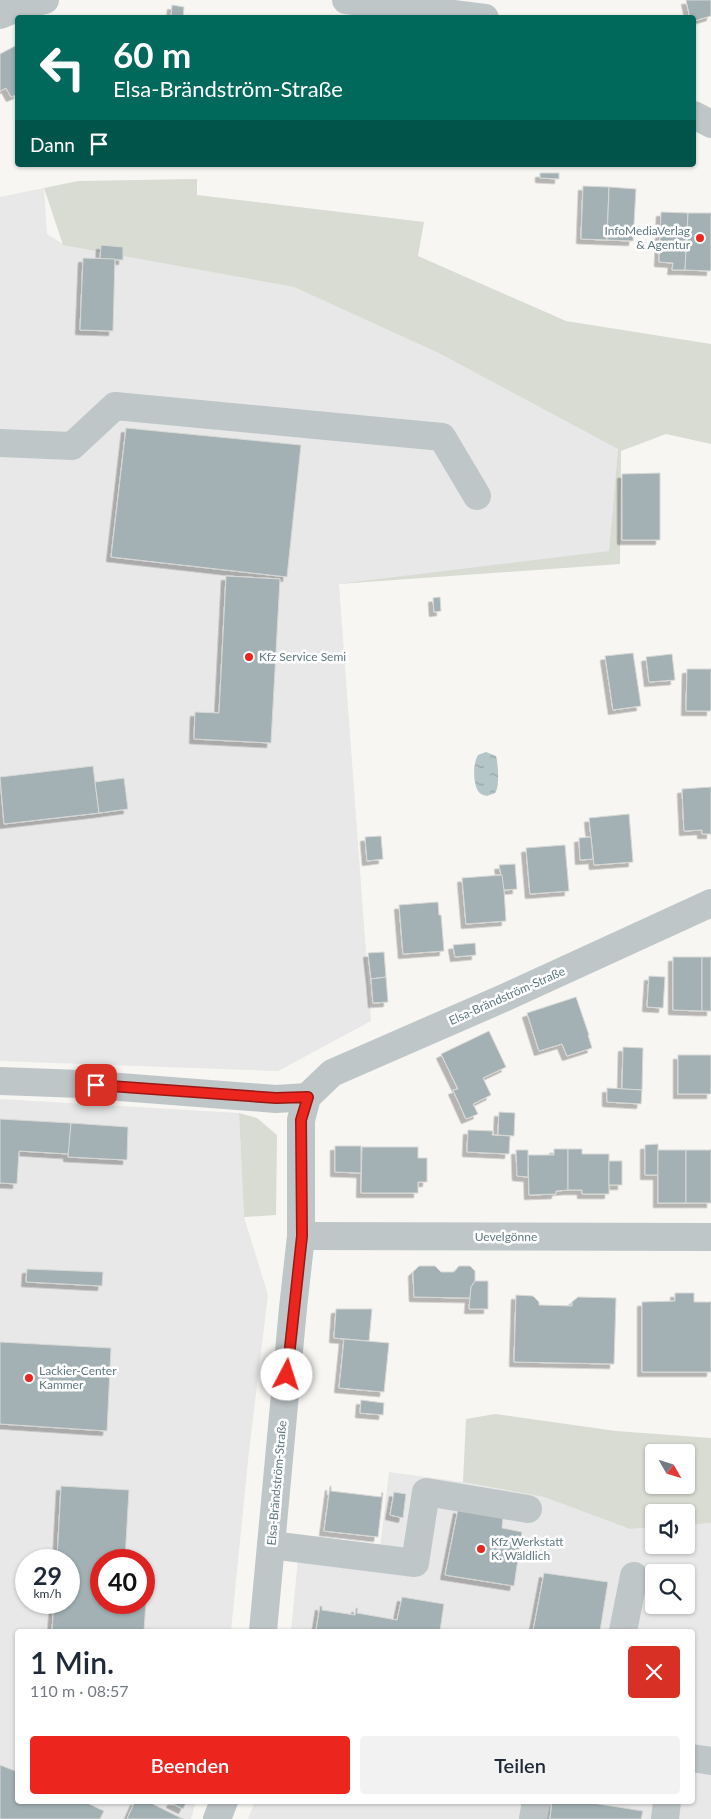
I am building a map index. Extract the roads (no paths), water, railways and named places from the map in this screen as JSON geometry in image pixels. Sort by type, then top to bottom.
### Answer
[{"type":"street","points":[[0,15],[26,4],[45,0]]},
{"type":"street","points":[[346,0],[462,15]]},
{"type":"street","points":[[696,116],[711,124]]},
{"type":"street","points":[[0,443],[72,446],[115,406],[442,436],[477,496]]},
{"type":"street","name":"Elsa-Brändström-Straße","points":[[263,1629],[293,1308],[302,1236],[301,1120],[308,1097],[332,1073],[506,997],[711,903]]},
{"type":"street","points":[[0,1081],[81,1084],[276,1098],[308,1097]]},
{"type":"street","name":"Uevelgönne","points":[[302,1236],[711,1237]]},
{"type":"street","points":[[271,1545],[415,1563],[426,1492],[528,1509]]},
{"type":"street","points":[[623,1629],[634,1576]]},
{"type":"street","points":[[695,1758],[711,1761]]},
{"type":"street","points":[[217,1819],[223,1804]]},
{"type":"street","points":[[533,1819],[536,1804]]},
{"type":"street","points":[[664,1819],[666,1804]]},
{"type":"water","points":[[486,752],[496,756],[498,775],[497,790],[495,793],[487,796],[478,791],[474,772],[478,755]]},
{"type":"place","name":"InfoMediaVerlag & Agentur","points":[[700,238]]},
{"type":"place","name":"Kfz Service Semi","points":[[249,657]]},
{"type":"place","name":"Lackier-Center Kammer","points":[[29,1378]]},
{"type":"place","name":"Kfz Werkstatt K. Wäldlich","points":[[481,1549]]}]
